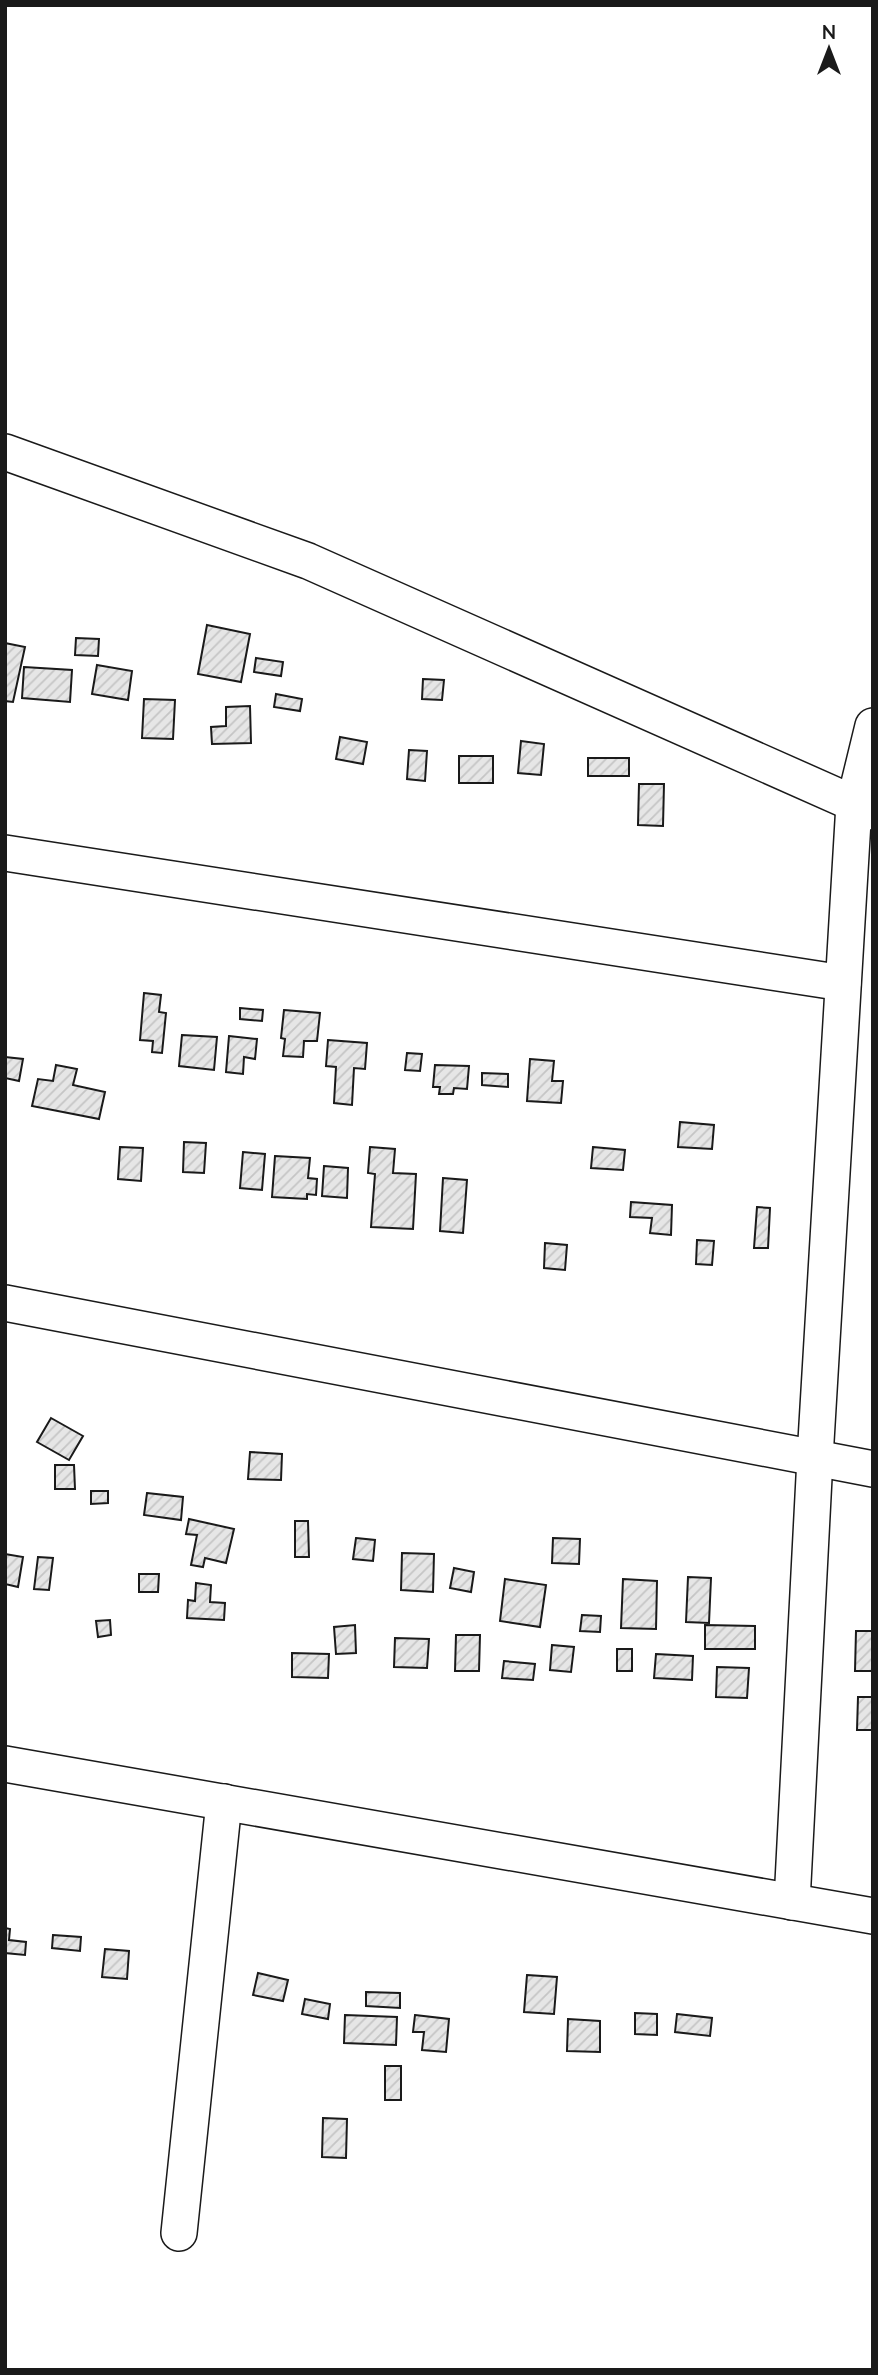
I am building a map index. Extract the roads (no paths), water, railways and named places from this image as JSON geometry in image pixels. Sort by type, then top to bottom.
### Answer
[{"type":"street","points":[[5,452],[308,561],[863,808]]},
{"type":"street","points":[[792,1902],[843,983],[873,726]]},
{"type":"street","points":[[5,853],[843,983]]},
{"type":"street","points":[[5,1303],[873,1469]]},
{"type":"street","points":[[5,1764],[873,1916]]},
{"type":"street","points":[[179,2234],[224,1802]]}]
